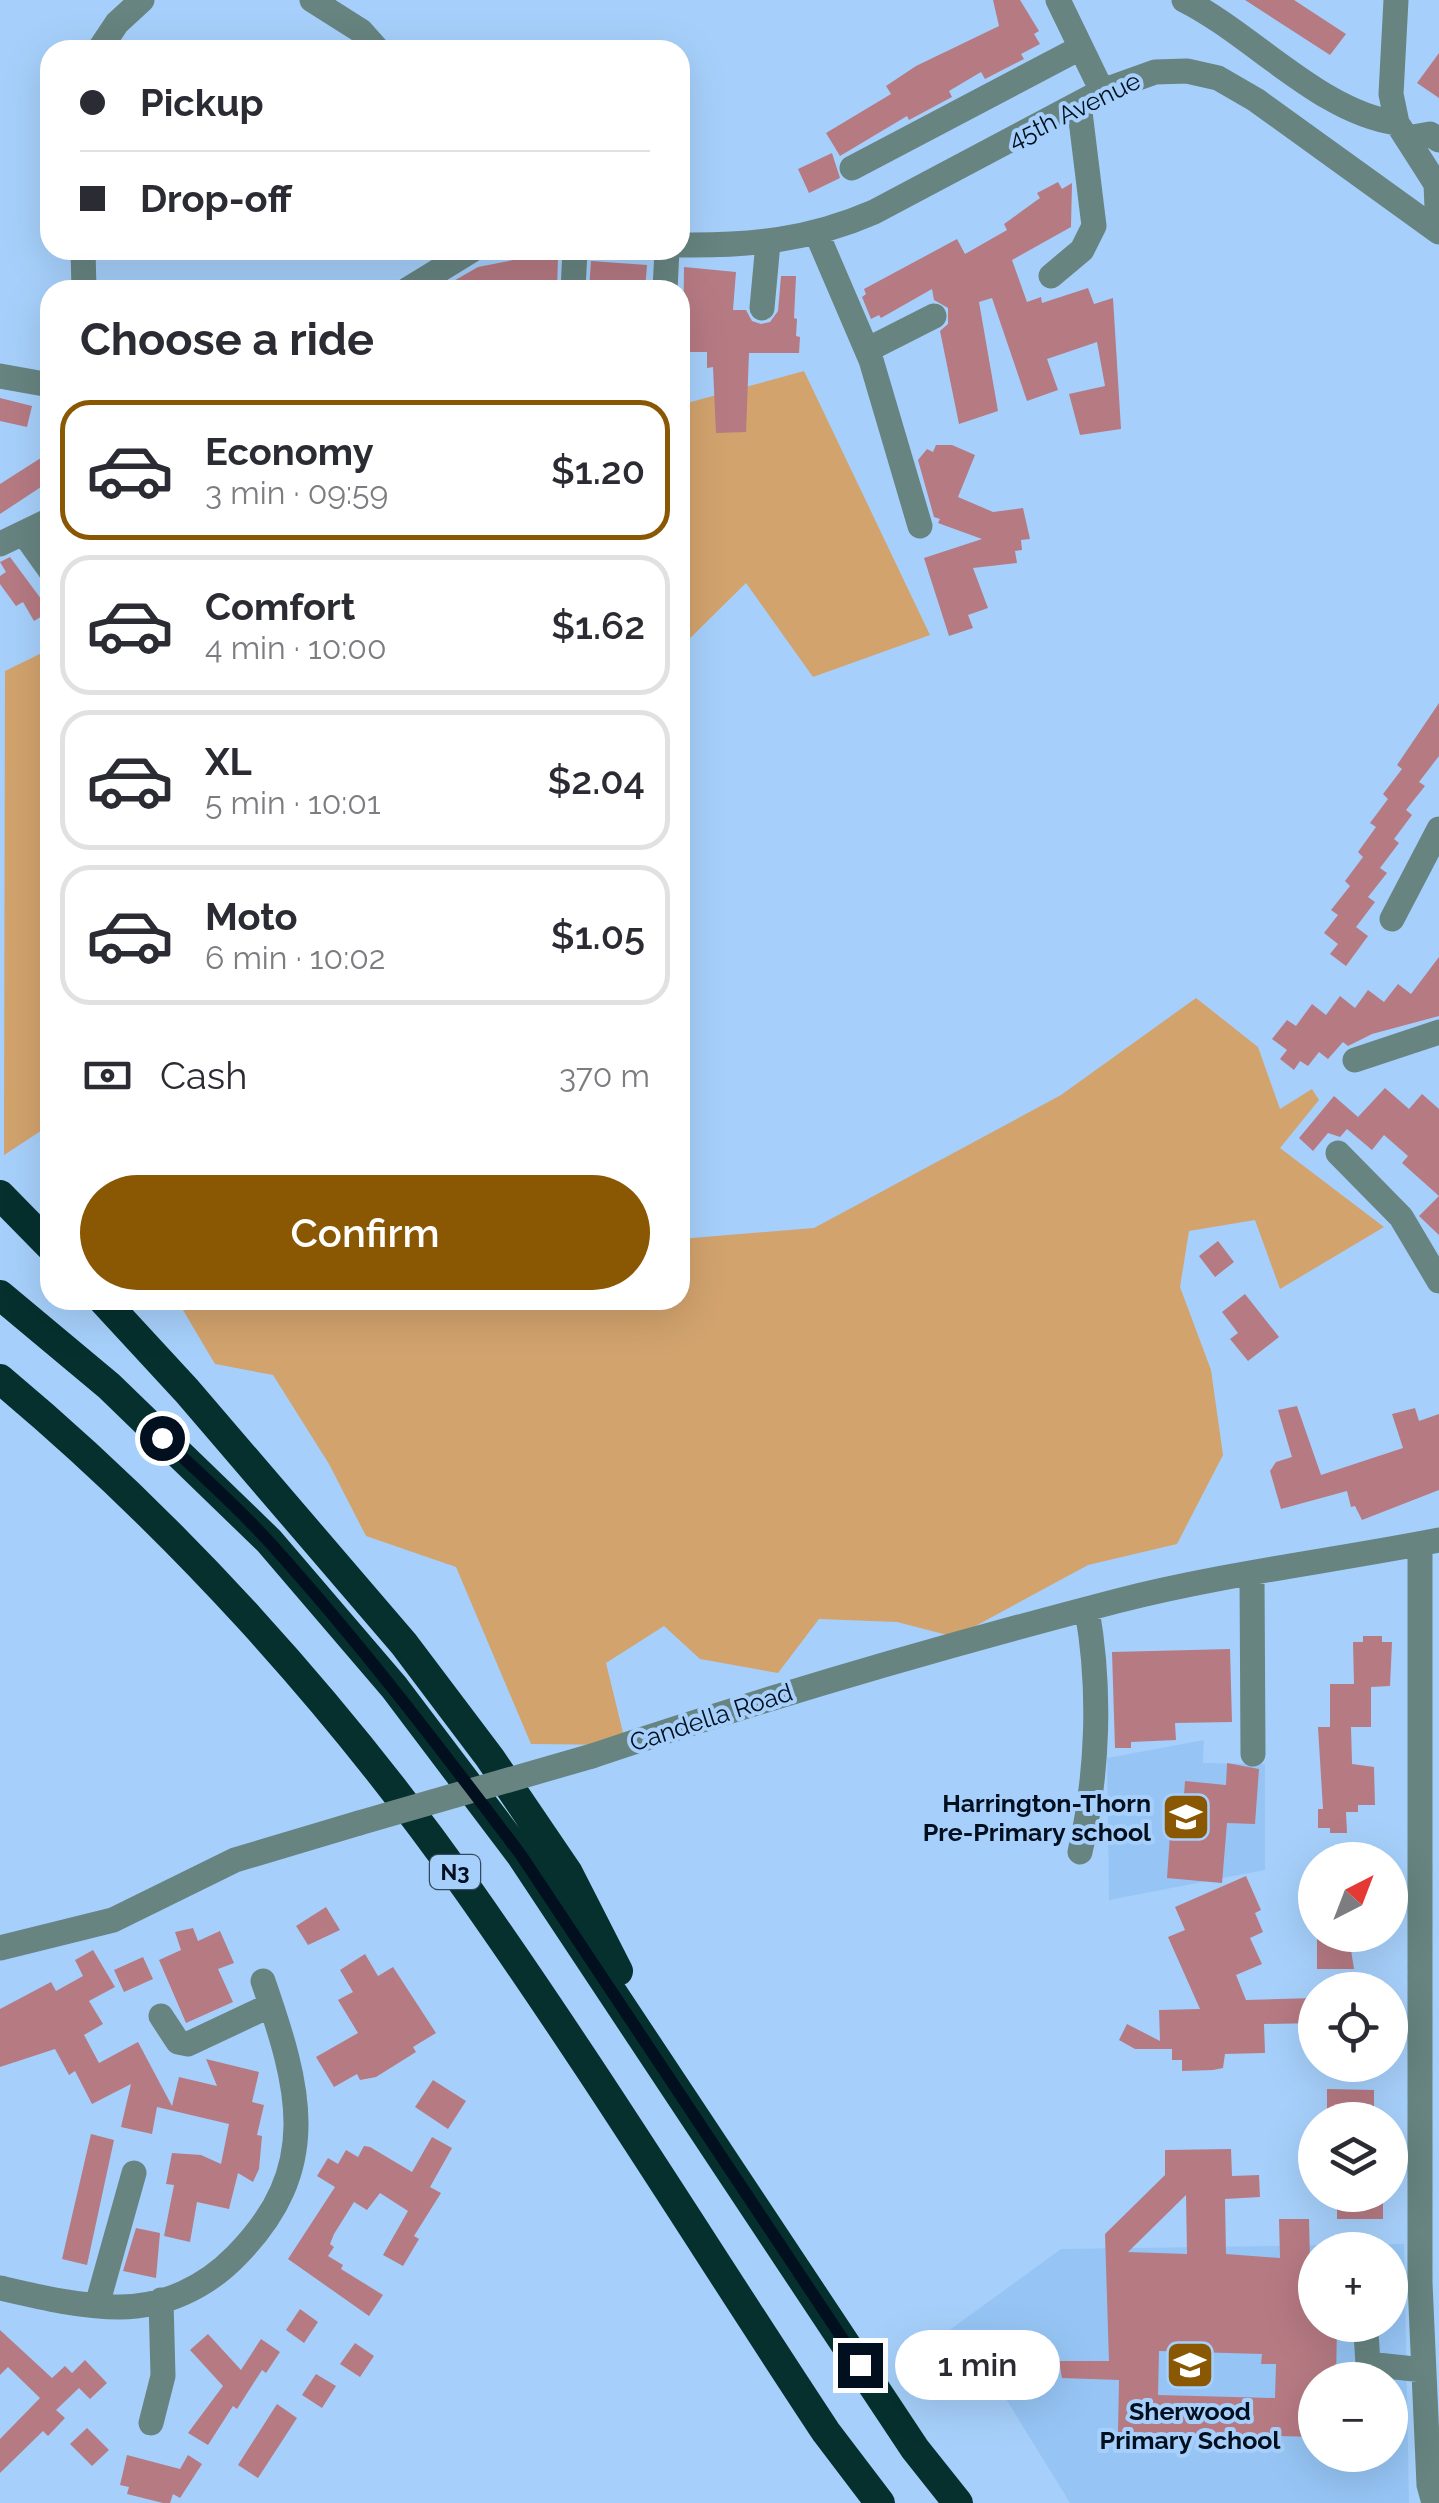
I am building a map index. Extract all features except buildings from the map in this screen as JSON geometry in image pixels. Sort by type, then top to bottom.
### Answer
[{"type":"highway","points":[[0,1196],[40,1236]]},
{"type":"highway","points":[[0,1224],[40,1259]]},
{"type":"highway","name":"N3","points":[[0,1295],[109,1386],[269,1542],[394,1686],[521,1855],[915,2449],[958,2503]]},
{"type":"highway","points":[[97,1310],[188,1391]]},
{"type":"highway","points":[[113,1310],[188,1391],[404,1644],[490,1758],[568,1873],[683,2098]]},
{"type":"highway","name":"N3","points":[[0,1379],[130,1497],[258,1630],[369,1760],[468,1889],[826,2432],[880,2503]]},
{"type":"street","points":[[106,40],[142,0]]},
{"type":"street","points":[[312,0],[362,31],[370,40]]},
{"type":"street","points":[[1058,0],[1102,91]]},
{"type":"street","points":[[1184,0],[1331,96],[1402,130],[1430,134],[1439,140]]},
{"type":"street","points":[[1396,0],[1391,94],[1402,130],[1430,170],[1438,192],[1439,231]]},
{"type":"street","points":[[852,168],[1080,48]]},
{"type":"street","name":"45th Avenue","points":[[690,245],[768,243],[817,234],[874,212],[1102,91],[1155,72],[1187,70],[1218,78],[1256,100],[1439,231]]},
{"type":"street","points":[[1051,276],[1082,250],[1094,226],[1079,104]]},
{"type":"street","points":[[817,234],[867,350],[920,526]]},
{"type":"street","points":[[762,308],[768,243]]},
{"type":"street","points":[[440,280],[461,260]]},
{"type":"street","points":[[867,350],[934,316]]},
{"type":"street","points":[[0,376],[40,383]]},
{"type":"street","points":[[0,544],[40,526]]},
{"type":"street","points":[[26,535],[40,555]]},
{"type":"street","points":[[1392,919],[1439,829]]},
{"type":"street","points":[[1354,1060],[1439,1032]]},
{"type":"street","points":[[1338,1154],[1401,1217],[1439,1282]]},
{"type":"street","points":[[1430,1542],[1418,1846],[1423,2370],[1434,2503]]},
{"type":"street","name":"Candella Road","points":[[0,1948],[113,1920],[234,1860],[592,1756],[830,1679],[1087,1610],[1430,1542]]},
{"type":"street","points":[[1252,1575],[1253,1754]]},
{"type":"street","points":[[1080,1852],[1087,1820],[1098,1690],[1087,1610]]},
{"type":"street","points":[[0,2288],[57,2301],[123,2307],[174,2298],[218,2274],[258,2234],[280,2202],[294,2157],[297,2112],[267,1993],[188,2044],[178,2042],[161,2016]]},
{"type":"street","points":[[97,2304],[134,2173]]},
{"type":"street","points":[[152,2423],[163,2376],[161,2300]]},
{"type":"street","points":[[1366,2342],[1370,2365],[1423,2370]]},
{"type":"shaded area","points":[[804,371],[930,635],[813,677],[746,583],[690,638],[690,402]]},
{"type":"shaded area","points":[[40,654],[40,1132],[4,1155],[5,671]]},
{"type":"shaded area","points":[[1196,998],[1258,1047],[1280,1109],[1312,1089],[1319,1100],[1280,1148],[1384,1227],[1280,1289],[1255,1220],[1189,1231],[1180,1287],[1211,1370],[1223,1455],[1177,1544],[1088,1565],[955,1637],[897,1622],[819,1619],[778,1673],[700,1659],[664,1626],[606,1663],[626,1745],[531,1744],[456,1567],[366,1536],[329,1464],[273,1375],[215,1364],[183,1310],[690,1310],[690,1238],[814,1228],[1061,1095]]},
{"type":"shaded area","name":"Harrington-Thorn Pre-Primary school","points":[[1204,1740],[1203,1763],[1265,1764],[1265,1870],[1109,1900],[1107,1758]]},
{"type":"shaded area","name":"Sherwood Primary School","points":[[1298,2246],[1298,2342],[1406,2342],[1406,2362],[1298,2362],[1298,2472],[1408,2472],[1408,2451],[1409,2503],[1070,2503],[1006,2399],[944,2334],[1061,2249]]},
{"type":"place","name":"Harrington-Thorn Pre-Primary school","points":[[1186,1817]]},
{"type":"place","name":"Sherwood Primary School","points":[[1190,2365]]},
{"type":"route","points":[[162,1438],[269,1542],[394,1686],[479,1798],[521,1855],[860,2365]]}]
